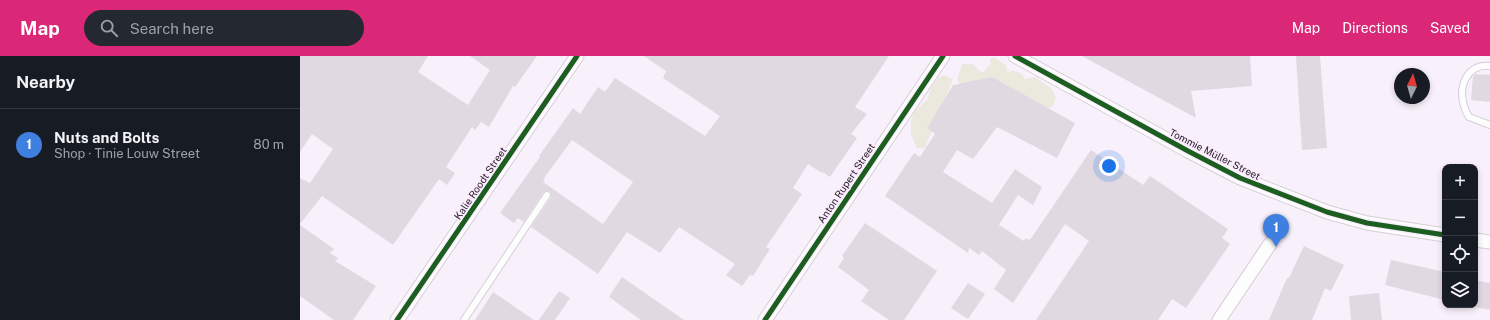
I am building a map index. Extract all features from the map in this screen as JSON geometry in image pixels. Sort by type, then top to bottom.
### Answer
[{"type":"street","name":"Kalie Roodt Street","points":[[397,320],[577,56]]},
{"type":"street","name":"Anton Rupert Street","points":[[765,320],[943,56]]},
{"type":"street","name":"Tommie Müller Street","points":[[1015,56],[1240,178],[1327,212],[1367,224],[1442,235]]},
{"type":"street","points":[[1478,240],[1490,242]]},
{"type":"street","points":[[1219,320],[1270,244]]},
{"type":"lane","points":[[1490,66],[1473,69],[1465,78],[1463,91],[1463,106],[1469,117],[1490,125]]},
{"type":"lane","points":[[464,320],[547,195]]},
{"type":"shaded area","points":[[990,58],[995,58],[1006,65],[1007,71],[1010,72],[1012,70],[1022,74],[1025,79],[1035,77],[1052,89],[1056,98],[1053,106],[1048,108],[960,84],[957,80],[962,64],[973,64],[981,72],[984,72],[991,64]]},
{"type":"shaded area","points":[[945,75],[953,79],[925,148],[917,148],[911,134],[911,121],[914,112],[927,100],[931,89],[938,78]]},
{"type":"building","points":[[300,56],[428,56],[418,72],[468,105],[490,70],[470,56],[537,56],[515,87],[513,86],[489,127],[481,122],[475,130],[472,127],[446,167],[455,173],[447,185],[439,179],[393,245],[322,196],[300,224],[300,178],[310,183],[333,149],[312,134],[300,152]]},
{"type":"building","points":[[644,56],[889,56],[855,107],[867,114],[851,134],[857,138],[830,177],[808,164],[793,188],[802,194],[766,247],[770,249],[753,276],[750,275],[742,286],[726,275],[735,264],[679,227],[660,253],[627,232],[598,274],[531,227],[551,197],[551,193],[549,191],[545,191],[543,193],[524,222],[518,218],[514,223],[500,213],[573,108],[580,114],[598,87],[605,92],[615,78],[705,136],[720,116],[663,78],[666,71]],"holes":[[[572,140],[633,182],[603,224],[543,182],[544,178]]]},
{"type":"building","points":[[1082,56],[1250,56],[1252,86],[1191,91],[1196,118]]},
{"type":"building","points":[[1296,56],[1320,56],[1327,148],[1302,150]]},
{"type":"building","points":[[1476,74],[1490,75],[1490,102],[1471,100],[1473,76]]},
{"type":"building","points":[[992,77],[1075,123],[1057,158],[997,127],[973,159],[957,150],[943,172],[992,203],[1015,169],[1042,187],[1033,205],[1018,195],[999,225],[1024,241],[1026,238],[1029,240],[1032,237],[1091,150],[1143,185],[1150,176],[1228,229],[1222,238],[1230,244],[1186,308],[1172,299],[1158,320],[1036,320],[1089,241],[1065,224],[1013,303],[994,289],[1006,270],[982,251],[979,255],[969,248],[968,253],[885,196],[914,153],[920,157],[935,134],[927,128],[953,85]]},
{"type":"building","points":[[865,223],[937,271],[904,320],[889,320],[861,301],[869,290],[838,267],[844,258],[842,256]]},
{"type":"building","points":[[300,225],[334,249],[330,253],[338,258],[335,261],[376,286],[353,320],[334,320],[300,296]]},
{"type":"building","points":[[1304,246],[1344,265],[1331,291],[1325,288],[1312,320],[1269,320],[1287,278],[1289,278]]},
{"type":"building","points":[[1391,260],[1442,271],[1442,299],[1385,285]]},
{"type":"building","points":[[622,277],[684,320],[641,320],[609,297]]},
{"type":"building","points":[[1478,281],[1490,283],[1490,310],[1478,308]]},
{"type":"building","points":[[968,283],[985,294],[968,319],[951,308]]},
{"type":"building","points":[[559,291],[570,298],[555,320],[539,320]]},
{"type":"building","points":[[493,292],[534,320],[475,320]]},
{"type":"building","points":[[1379,293],[1382,320],[1351,320],[1349,296]]},
{"type":"cycle path","points":[[397,320],[577,56]]},
{"type":"cycle path","points":[[765,320],[943,56]]},
{"type":"cycle path","points":[[1015,56],[1240,178],[1327,212],[1367,223],[1442,235]]},
{"type":"place","name":"Nuts and Bolts","points":[[1276,247]]}]
